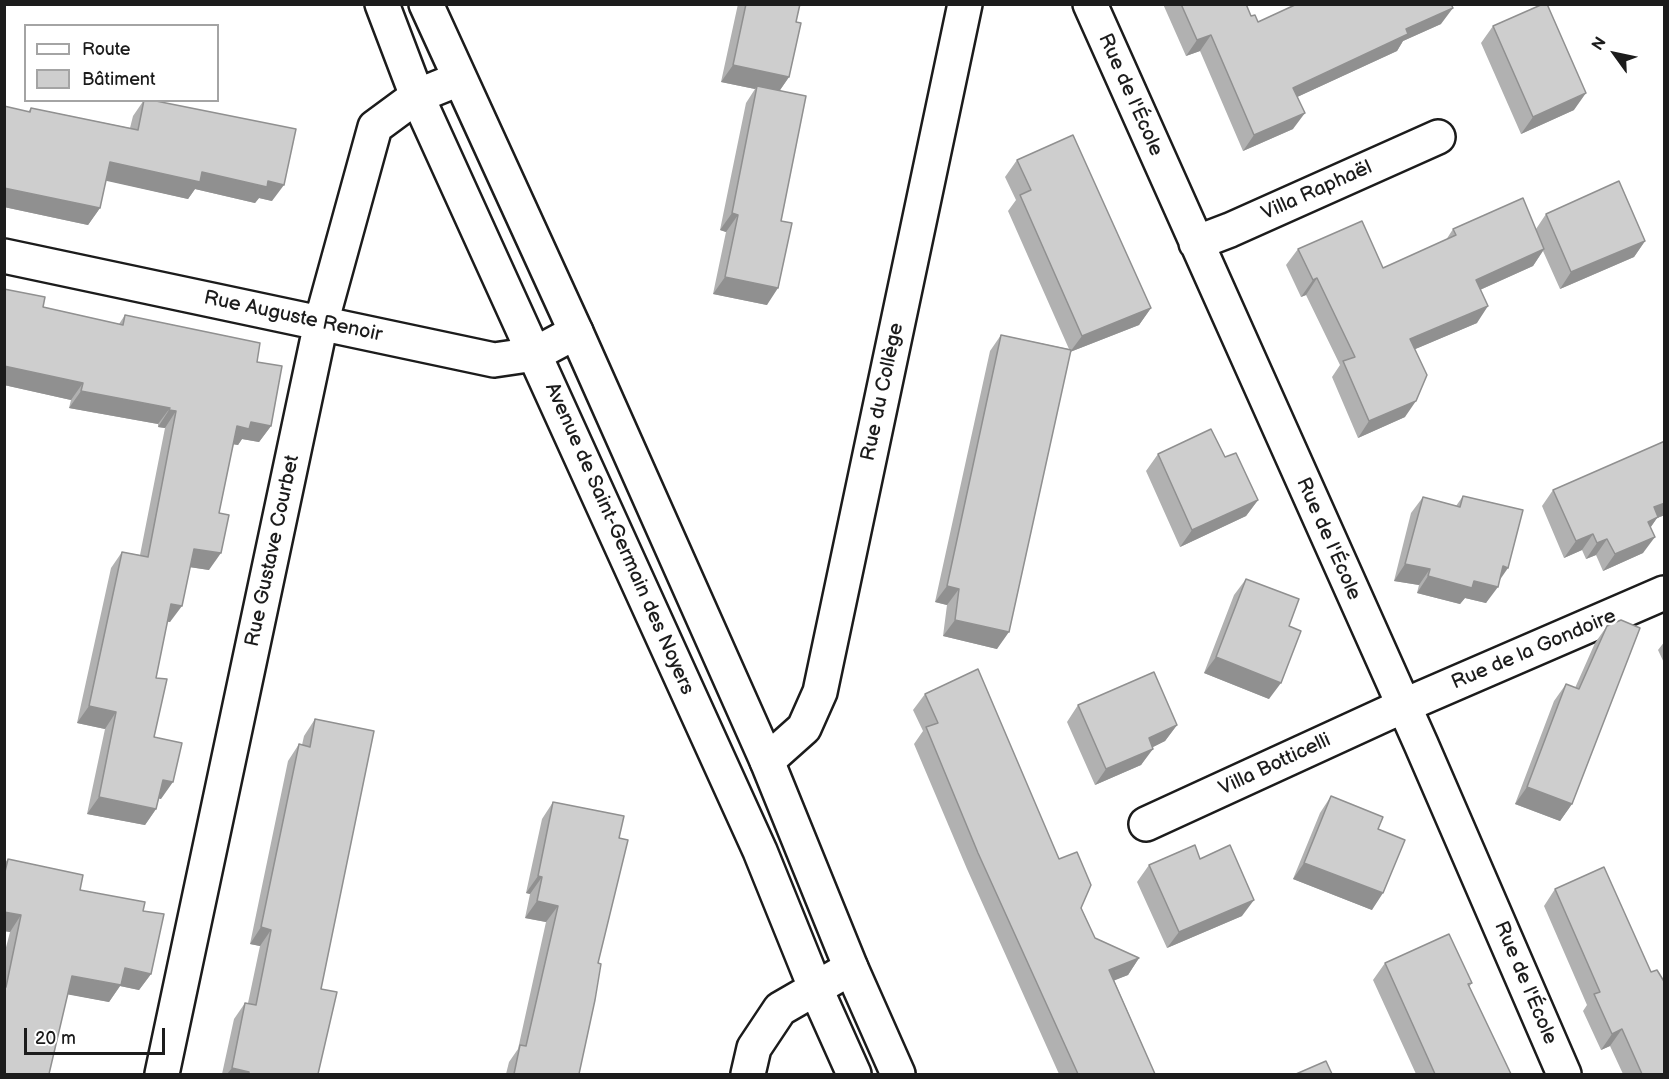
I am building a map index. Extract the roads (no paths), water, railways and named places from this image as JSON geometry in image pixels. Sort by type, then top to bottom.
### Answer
[{"type":"street","name":"Avenue de Saint-Germain des Noyers","points":[[382,4],[417,96],[760,851],[814,987],[854,1074]]},
{"type":"street","points":[[426,4],[576,332],[767,761],[851,968],[898,1074]]},
{"type":"street","name":"Rue du Collège","points":[[767,761],[804,728],[820,692],[965,4]]},
{"type":"street","name":"Rue de l'École","points":[[1090,4],[1403,706],[1564,1074]]},
{"type":"street","name":"Rue Gustave Courbet","points":[[162,1074],[321,323],[375,126],[417,96],[459,78]]},
{"type":"street","name":"Villa Raphaël","points":[[1196,243],[1230,231],[1438,137]]},
{"type":"street","name":"Rue Auguste Renoir","points":[[4,256],[494,360],[535,354],[576,332]]},
{"type":"street","name":"Rue de la Gondoire","points":[[1403,706],[1665,593]]},
{"type":"street","name":"Villa Botticelli","points":[[1146,824],[1403,706]]},
{"type":"street","points":[[748,1074],[754,1048],[780,1009],[814,987],[851,968]]}]
